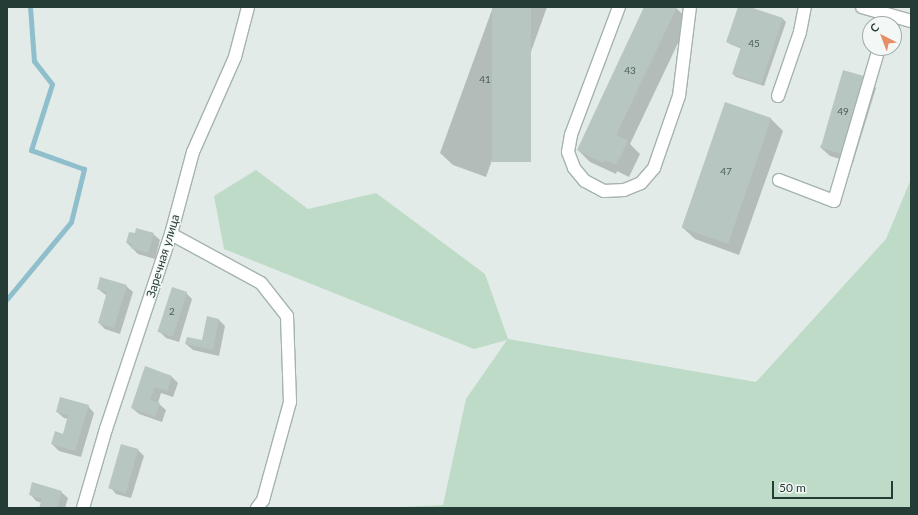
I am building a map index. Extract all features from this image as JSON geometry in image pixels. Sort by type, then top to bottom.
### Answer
[{"type":"street","name":"Заречная улица","points":[[83,508],[106,429],[171,234],[193,152],[235,57],[248,7]]},
{"type":"street","points":[[619,7],[571,135],[568,152],[574,168],[585,181],[604,191],[624,190],[641,183],[654,168],[679,96],[690,7]]},
{"type":"street","points":[[778,96],[800,32],[805,7]]},
{"type":"street","points":[[862,7],[880,16]]},
{"type":"street","points":[[779,180],[834,200],[877,56]]},
{"type":"street","points":[[171,234],[261,283],[287,316],[290,402],[263,500],[257,508]]},
{"type":"green space","points":[[256,170],[308,209],[376,193],[485,274],[508,339],[756,382],[886,239],[911,179],[911,508],[382,508],[443,505],[466,399],[507,340],[474,349],[224,249],[214,196]]},
{"type":"building","points":[[492,7],[531,7],[531,162],[492,162]]},
{"type":"building","points":[[644,7],[677,7],[616,135],[628,141],[616,165],[605,160],[603,163],[577,150]]},
{"type":"building","points":[[738,7],[750,7],[783,18],[761,84],[732,74],[741,47],[726,42]]},
{"type":"building","points":[[843,70],[867,77],[845,155],[821,148]]},
{"type":"building","points":[[725,102],[771,118],[728,244],[682,228]]},
{"type":"building","points":[[136,228],[154,233],[148,253],[131,248],[132,244],[126,243],[129,232],[135,233]]},
{"type":"building","points":[[100,277],[127,285],[114,328],[98,323],[107,292],[97,289]]},
{"type":"building","points":[[172,287],[187,292],[173,337],[157,332]]},
{"type":"building","points":[[207,316],[219,319],[213,350],[185,344],[187,337],[202,340]]},
{"type":"building","points":[[145,366],[172,376],[167,391],[155,387],[150,400],[160,403],[155,417],[131,408]]},
{"type":"building","points":[[60,397],[89,405],[75,451],[51,444],[55,431],[63,434],[68,415],[56,412]]},
{"type":"building","points":[[121,444],[138,449],[126,493],[108,488]]},
{"type":"building","points":[[32,482],[62,491],[57,508],[39,508],[42,499],[29,495]]},
{"type":"waterway","points":[[7,299],[71,222],[84,169],[31,150],[52,84],[34,61],[30,7]]}]
